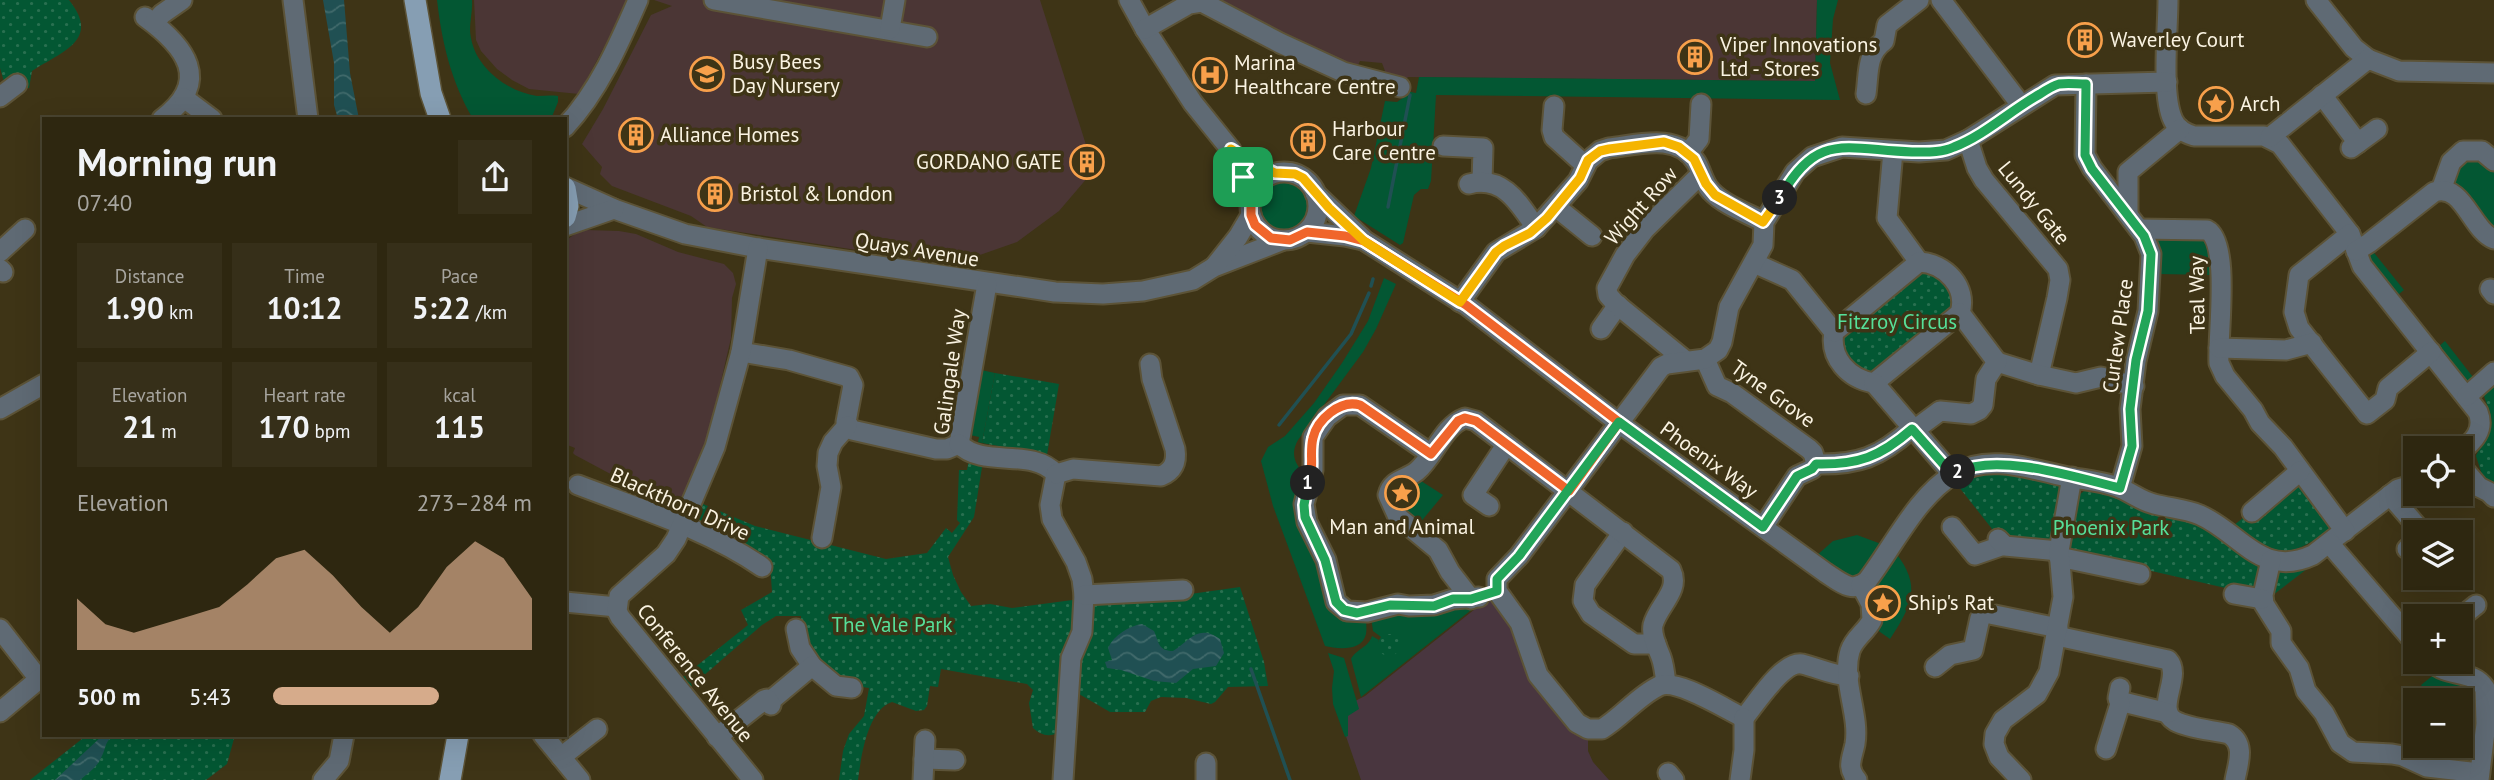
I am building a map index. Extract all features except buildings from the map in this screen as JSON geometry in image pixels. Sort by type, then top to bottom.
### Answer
[{"type":"main road","points":[[415,0],[431,93],[439,117]]},
{"type":"main road","points":[[450,780],[458,737]]},
{"type":"street","points":[[164,117],[184,98],[188,84],[185,56],[176,43],[149,20],[182,0]]},
{"type":"street","points":[[293,0],[309,117]]},
{"type":"street","points":[[567,125],[584,107],[627,27],[638,0]]},
{"type":"street","points":[[714,0],[928,37]]},
{"type":"street","points":[[890,29],[895,0]]},
{"type":"street","points":[[1129,0],[1193,103],[1231,149],[1275,173],[1295,174],[1310,184],[1315,192],[1318,214],[1307,232],[1299,237],[1281,241],[1262,233],[1231,149]]},
{"type":"street","points":[[1866,93],[1871,57],[1875,48],[1884,41],[1886,25],[1919,0]]},
{"type":"street","points":[[2168,0],[2167,82],[2170,112],[2180,129],[2194,135],[2270,137],[2287,151],[2353,242],[2362,267],[2478,412],[2481,424],[2473,442]]},
{"type":"street","points":[[2316,0],[2354,48],[2368,59],[2399,71],[2494,73]]},
{"type":"street","points":[[1145,29],[1189,4],[1202,2],[1343,72],[1400,87]]},
{"type":"street","points":[[1950,3],[2021,105]]},
{"type":"street","points":[[2270,137],[2368,59]]},
{"type":"street","points":[[1744,718],[1675,685],[1667,684],[1653,690],[1602,729],[1585,728],[1575,720],[1538,675],[1520,623],[1497,591],[1497,579],[1519,556],[1661,367],[1716,353],[1720,347],[1729,307],[1763,246],[1763,222],[1795,172],[1806,162],[1819,153],[1842,147],[1939,152],[1968,140],[2055,85],[2167,82]]},
{"type":"street","name":"Curlew Place","points":[[2086,84],[2085,155],[2092,169],[2148,244],[2152,261],[2148,314],[2136,360],[2130,409],[2132,446],[2120,488]]},
{"type":"street","points":[[2322,95],[2355,146],[2377,129]]},
{"type":"street","points":[[184,98],[209,117]]},
{"type":"street","points":[[1688,153],[1699,139],[1701,104]]},
{"type":"street","points":[[1553,106],[1554,137],[1585,165]]},
{"type":"street","points":[[2133,221],[2128,172],[2180,129]]},
{"type":"street","name":"Lundy Gate","points":[[1968,140],[1984,180],[2030,234],[2060,275],[2053,319],[2039,375]]},
{"type":"street","points":[[1460,302],[1496,252],[1536,228],[1580,178],[1585,165],[1600,151],[1664,142],[1688,153],[1715,195],[1763,222]]},
{"type":"street","points":[[1443,146],[1483,148],[1476,183],[1494,184],[1507,190],[1536,228]]},
{"type":"street","points":[[2441,190],[2451,162],[2457,154],[2476,150],[2488,154],[2494,161]]},
{"type":"street","points":[[1874,383],[1960,313],[1962,306],[1961,295],[1951,275],[1936,265],[1919,262],[1887,218],[1893,151]]},
{"type":"street","points":[[1251,205],[1256,186],[1275,173]]},
{"type":"street","name":"Wight Row","points":[[1618,305],[1608,295],[1607,288],[1625,255],[1645,229],[1701,174]]},
{"type":"street","name":"Quays Avenue","points":[[567,189],[685,234],[758,248],[1055,292],[1103,294],[1143,291],[1193,280],[1214,267],[1281,241]]},
{"type":"street","points":[[2431,352],[2388,388],[2385,400],[2368,414],[2299,328],[2294,316],[2298,278],[2301,273],[2353,242],[2369,243],[2434,192],[2441,190],[2454,194],[2484,233],[2494,239]]},
{"type":"street","name":"Phoenix Way","points":[[1315,192],[1364,241],[1460,302],[1619,422],[1843,584],[1861,586]]},
{"type":"street","name":"Quays Avenue","points":[[1214,267],[1238,237],[1251,205]]},
{"type":"street","points":[[1556,207],[1594,233]]},
{"type":"street","points":[[567,225],[614,209]]},
{"type":"street","name":"Teal Way","points":[[2133,221],[2207,230],[2215,236],[2219,246],[2221,270],[2218,363],[2221,370],[2260,423],[2283,447],[2345,531]]},
{"type":"street","points":[[0,252],[25,229]]},
{"type":"street","name":"Phoenix Way","points":[[1307,232],[1364,241]]},
{"type":"street","name":"Conference Avenue","points":[[753,780],[620,618],[617,607],[619,596],[666,554],[682,526],[718,439],[741,352],[758,248]]},
{"type":"street","points":[[1834,332],[1919,262]]},
{"type":"street","points":[[1754,263],[1792,280],[1834,332],[1834,348],[1844,368],[1857,378],[1874,383],[1953,475]]},
{"type":"street","name":"Galingale Way","points":[[988,284],[959,444],[975,453],[1037,462],[1056,474]]},
{"type":"street","points":[[1602,329],[1618,305],[1695,360]]},
{"type":"street","points":[[1960,313],[1997,362],[2039,375],[2082,383],[2101,377],[2134,386]]},
{"type":"street","name":"Teal Way","points":[[2219,348],[2286,350],[2312,343]]},
{"type":"street","points":[[741,352],[789,360],[849,377],[853,385],[846,420],[848,426],[861,433],[936,449],[949,449],[959,444]]},
{"type":"street","name":"Tyne Grove","points":[[1695,360],[1717,386],[1732,393],[1809,449],[1816,464]]},
{"type":"street","points":[[1763,527],[1797,476],[1816,464],[1866,460],[1887,450],[1940,411],[1971,414],[1979,410],[1983,405],[1986,379],[1997,362]]},
{"type":"street","points":[[1063,780],[1071,658],[1082,632],[1084,595],[1076,562],[1052,519],[1051,505],[1056,474],[1073,469],[1161,476],[1172,470],[1176,458],[1175,449],[1152,379],[1150,364]]},
{"type":"street","points":[[2467,396],[2494,372]]},
{"type":"street","points":[[0,409],[42,389]]},
{"type":"street","points":[[1431,454],[1354,403],[1343,405],[1327,417],[1313,437],[1313,470],[1306,492],[1305,517],[1325,560],[1336,602],[1347,611],[1367,612],[1398,604],[1434,606],[1453,599],[1471,599],[1497,591]]},
{"type":"street","points":[[1471,599],[1432,543],[1398,517],[1388,495],[1392,485],[1416,472],[1455,424],[1465,418],[1476,421],[1669,567],[1674,574],[1674,584],[1653,626],[1667,684]]},
{"type":"street","points":[[822,538],[831,487],[827,466],[828,453],[833,442],[848,426]]},
{"type":"street","points":[[1489,506],[1473,495],[1506,445]]},
{"type":"street","points":[[1852,777],[1850,757],[1855,738],[1849,676],[1850,650],[1870,624],[1872,617],[1871,604],[1861,586],[1924,502],[1953,475],[1975,466],[1999,464],[2120,488],[2144,501],[2200,515],[2271,560],[2299,560],[2313,555],[2403,487]]},
{"type":"street","points":[[2252,512],[2300,471]]},
{"type":"street","points":[[2021,780],[1999,757],[1994,744],[1995,734],[2003,720],[2043,687],[2049,672],[2063,597],[2059,554],[2072,477]]},
{"type":"street","points":[[2473,480],[2494,497]]},
{"type":"street","name":"Blackthorn Drive","points":[[578,485],[682,526],[762,567]]},
{"type":"street","points":[[2390,495],[2412,520]]},
{"type":"street","points":[[1952,527],[1969,560],[2001,542],[2140,574]]},
{"type":"street","points":[[1623,532],[1588,580],[1583,591],[1583,601],[1591,614],[1634,644],[1656,644]]},
{"type":"street","points":[[2329,543],[2403,629]]},
{"type":"street","points":[[2271,560],[2262,599],[2281,631],[2281,643],[2299,668],[2306,691],[2323,713],[2337,740],[2346,748],[2364,754],[2403,756],[2427,767],[2479,776],[2490,720],[2486,692],[2480,681],[2474,677],[2458,674]]},
{"type":"street","points":[[1084,595],[1184,590]]},
{"type":"street","points":[[2234,594],[2262,599]]},
{"type":"street","points":[[567,601],[617,607]]},
{"type":"street","points":[[1935,667],[1950,655],[1973,650],[1980,618],[1985,612],[2167,659],[2174,669],[2168,713]]},
{"type":"street","points":[[0,629],[41,677],[0,712]]},
{"type":"street","points":[[796,629],[799,644],[812,666],[838,690]]},
{"type":"street","points":[[1740,780],[1744,718],[1779,675],[1792,665],[1803,665],[1825,673],[1849,676]]},
{"type":"street","points":[[717,737],[764,700],[770,703],[812,666]]},
{"type":"street","points":[[2106,749],[2120,704],[2120,694],[2168,713],[2176,721],[2235,737],[2240,747],[2235,780]]},
{"type":"street","points":[[561,757],[597,729]]},
{"type":"street","points":[[323,780],[339,761],[344,737]]},
{"type":"street","points":[[545,737],[580,780]]},
{"type":"street","points":[[923,780],[924,749],[955,760]]},
{"type":"shaded area","points":[[474,0],[629,0],[579,94],[529,89],[497,69],[481,51],[476,40]]},
{"type":"shaded area","points":[[654,0],[1040,0],[1094,170],[1059,211],[1017,242],[977,256],[925,262],[707,227],[691,216],[612,186],[600,174],[602,167],[582,144],[651,15],[672,6]]},
{"type":"shaded area","points":[[1213,0],[1817,0],[1815,81],[1406,79],[1383,73],[1385,71],[1382,63],[1360,61],[1356,69],[1326,57]]},
{"type":"shaded area","points":[[586,230],[636,234],[678,252],[724,264],[733,273],[736,284],[732,298],[731,338],[709,433],[682,503],[633,486],[575,455],[575,448],[567,445],[567,240]]},
{"type":"shaded area","points":[[1489,598],[1505,613],[1588,734],[1588,751],[1593,762],[1609,780],[1361,780],[1337,710],[1365,696]]},
{"type":"green space","points":[[0,0],[69,0],[78,14],[80,35],[66,50],[32,71],[29,88],[5,85],[0,68]]},
{"type":"green space","points":[[437,0],[472,0],[470,33],[479,59],[495,77],[515,89],[537,96],[558,96],[552,117],[472,117],[459,90],[442,31]]},
{"type":"green space","points":[[1817,0],[1838,0],[1833,19],[1830,63],[1840,100],[1436,95],[1431,181],[1428,189],[1421,189],[1414,195],[1403,243],[1400,245],[1354,216],[1371,168],[1385,101],[1397,102],[1404,97],[1406,91],[1416,93],[1419,77],[1815,81]]},
{"type":"green space","points":[[2467,153],[2494,169],[2494,234],[2452,187],[2454,166]]},
{"type":"green space","points":[[1284,180],[1303,188],[1311,207],[1303,226],[1284,234],[1265,226],[1257,207],[1265,188]]},
{"type":"green space","points":[[2152,234],[2205,235],[2214,275],[2158,274]]},
{"type":"green space","points":[[2371,249],[2404,290],[2395,297],[2364,254]]},
{"type":"green space","name":"Fitzroy Circus","points":[[1927,270],[1947,282],[1956,307],[1885,362],[1884,368],[1873,376],[1866,373],[1855,365],[1846,353],[1840,333],[1870,315],[1871,308],[1889,293],[1897,294]]},
{"type":"green space","points":[[1384,278],[1396,284],[1376,329],[1363,352],[1298,440],[1294,450],[1296,463],[1305,475],[1329,588],[1366,617],[1364,640],[1348,648],[1336,648],[1325,646],[1273,506],[1261,461],[1268,447],[1285,436],[1314,403],[1342,363],[1368,321]]},
{"type":"green space","points":[[2445,341],[2476,381],[2464,381],[2437,348]]},
{"type":"green space","points":[[981,370],[995,373],[982,443],[978,442],[979,437],[970,435]]},
{"type":"green space","points":[[995,373],[1059,384],[1047,455],[982,443]]},
{"type":"green space","points":[[2494,385],[2494,489],[2483,478],[2476,456],[2491,428],[2484,395]]},
{"type":"green space","name":"The Vale Park","points":[[969,459],[983,461],[974,517],[948,557],[953,575],[971,606],[990,604],[1012,608],[1080,599],[1076,635],[1064,645],[1060,660],[1059,732],[1045,735],[1033,728],[1029,703],[1033,690],[1027,684],[941,669],[938,687],[930,686],[924,710],[916,711],[892,702],[883,707],[871,724],[858,780],[839,780],[843,751],[849,734],[864,716],[869,688],[837,683],[801,636],[801,616],[776,616],[762,625],[687,690],[679,680],[748,625],[741,610],[772,592],[770,564],[694,523],[703,504],[755,526],[886,559],[927,553],[946,528],[952,533],[960,523],[957,520],[959,470],[967,470]]},
{"type":"green space","name":"Phoenix Park","points":[[2000,469],[2063,485],[2055,542],[2000,539],[1955,482]]},
{"type":"green space","points":[[2295,478],[2333,526],[2305,545],[2284,551],[2262,544],[2234,525]]},
{"type":"green space","points":[[1418,479],[1443,495],[1419,524],[1402,511],[1395,486]]},
{"type":"green space","name":"Phoenix Park","points":[[2098,489],[2188,517],[2265,564],[2256,595],[2069,552],[2079,495],[2084,491]]},
{"type":"green space","points":[[1857,535],[1884,545],[1861,574],[1849,578],[1815,557],[1833,541]]},
{"type":"green space","points":[[1895,552],[1909,575],[1911,596],[1904,616],[1890,639],[1873,627],[1872,583]]},
{"type":"green space","points":[[2316,562],[2269,598],[2274,567]]},
{"type":"green space","points":[[1240,587],[1264,662],[1268,686],[1228,687],[1211,704],[1186,698],[1161,697],[1151,701],[1145,712],[1110,712],[1079,694],[1075,656],[1088,622],[1094,622],[1094,601],[1155,599]]},
{"type":"green space","points":[[1447,606],[1475,607],[1361,697],[1351,659],[1372,636],[1379,640],[1378,643],[1381,637],[1373,631],[1371,617]]},
{"type":"green space","points":[[1389,634],[1397,637],[1400,645],[1397,653],[1389,656],[1381,653],[1378,645],[1381,637]]},
{"type":"green space","points":[[1328,653],[1344,658],[1359,709],[1348,716],[1348,736],[1345,737],[1333,704],[1334,671]]},
{"type":"green space","points":[[2435,674],[2439,674],[2476,687],[2477,726],[2473,726],[2473,688],[2423,688],[2421,685]]},
{"type":"green space","points":[[84,737],[234,737],[227,764],[206,780],[30,780]]},
{"type":"water","points":[[323,0],[344,0],[350,73],[359,117],[337,117],[334,105],[334,63]]},
{"type":"water","points":[[1142,624],[1154,631],[1164,649],[1173,651],[1194,635],[1206,633],[1220,639],[1224,653],[1216,666],[1193,669],[1176,683],[1154,681],[1107,668],[1105,662],[1112,660],[1108,648],[1114,639],[1127,629]]},
{"type":"water","points":[[101,737],[116,737],[107,742],[98,763],[80,780],[55,780]]},
{"type":"waterway","points":[[1388,207],[1410,95]]},
{"type":"waterway","points":[[1371,286],[1373,279]]},
{"type":"waterway","points":[[1279,425],[1351,334],[1369,293]]},
{"type":"waterway","points":[[1251,669],[1290,780]]},
{"type":"place","name":"Waverley Court","points":[[2085,40]]},
{"type":"place","name":"Viper Innovations Ltd - Stores","points":[[1695,57]]},
{"type":"place","name":"Busy Bees Day Nursery","points":[[707,74]]},
{"type":"place","name":"Marina Healthcare Centre","points":[[1210,75]]},
{"type":"place","name":"Arch","points":[[2216,104]]},
{"type":"place","name":"Alliance Homes","points":[[636,135]]},
{"type":"place","name":"Harbour Care Centre","points":[[1308,141]]},
{"type":"place","name":"GORDANO GATE","points":[[1087,162]]},
{"type":"place","name":"Bristol & London","points":[[715,194]]},
{"type":"place","name":"Man and Animal","points":[[1402,493]]},
{"type":"place","name":"Ship's Rat","points":[[1883,603]]},
{"type":"route","points":[[1243,177],[1231,149],[1275,173],[1285,172],[1303,178],[1329,208],[1364,241],[1460,302],[1496,252],[1530,233],[1547,218],[1580,178],[1588,160],[1603,150],[1664,142],[1679,147],[1694,159],[1706,184],[1715,195],[1763,222],[1795,172],[1826,150],[1842,147],[1939,152],[1968,140],[2052,87],[2068,83],[2086,84],[2085,155],[2092,169],[2144,236],[2152,261],[2148,311],[2136,360],[2130,409],[2132,446],[2120,488],[1999,464],[1975,466],[1953,475],[1912,429],[1887,450],[1866,460],[1834,465],[1816,464],[1812,469],[1800,474],[1763,527],[1619,422],[1613,431],[1569,491],[1519,556],[1497,579],[1497,591],[1471,599],[1453,599],[1434,606],[1398,604],[1367,612],[1347,611],[1336,602],[1325,560],[1304,510],[1313,470],[1313,437],[1336,408],[1354,403],[1360,405],[1431,454],[1458,421],[1465,418],[1476,421],[1569,491],[1619,422],[1466,305],[1391,256],[1364,241],[1307,232],[1299,237],[1281,241],[1262,233],[1251,215],[1251,196],[1243,177]]}]
